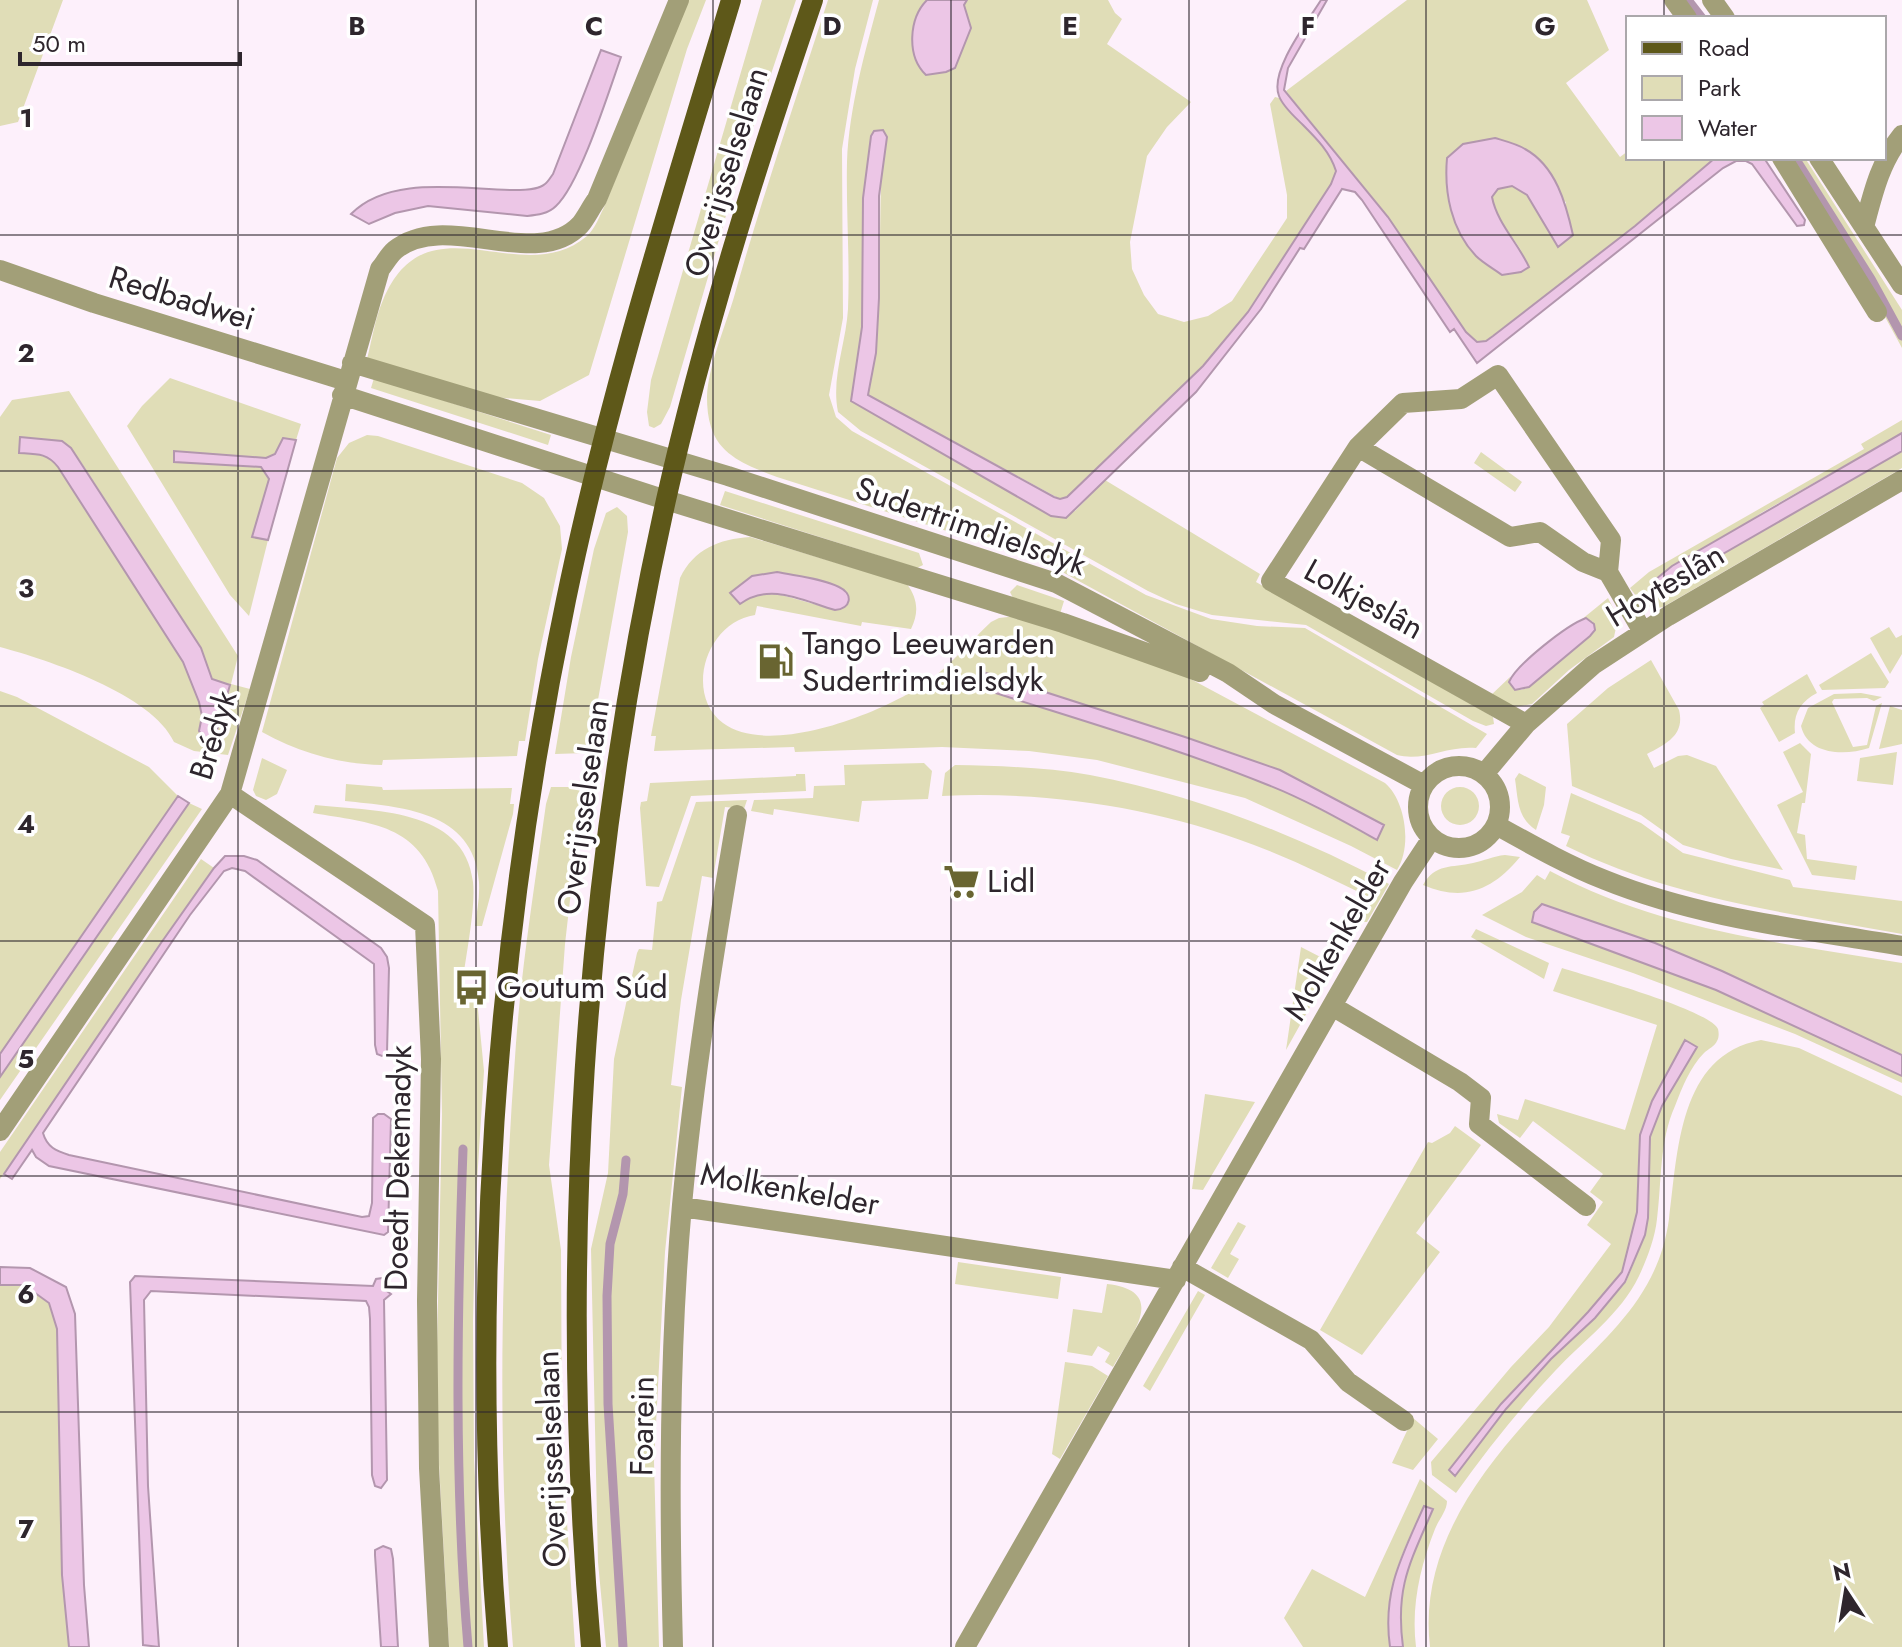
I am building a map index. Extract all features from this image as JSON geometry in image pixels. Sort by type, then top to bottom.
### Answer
[{"type":"main road","name":"Overijsselselaan","points":[[498,1647],[487,1458],[491,1215],[501,1040],[530,804],[565,603],[603,440],[731,0]]},
{"type":"main road","name":"Overijsselselaan","points":[[591,1647],[578,1446],[577,1235],[594,943],[612,803],[621,737],[675,459],[723,280],[813,0]]},
{"type":"street","name":"Brédyk","points":[[0,1131],[230,794],[380,269],[395,251],[414,239],[439,235],[536,243],[562,238],[580,225],[597,199],[679,0]]},
{"type":"street","points":[[1886,157],[1902,135]]},
{"type":"street","points":[[1783,160],[1877,312]]},
{"type":"street","points":[[1820,160],[1902,285]]},
{"type":"street","points":[[1864,227],[1885,160]]},
{"type":"street","name":"Redbadwei","points":[[0,270],[94,303],[347,380],[603,440]]},
{"type":"street","name":"Lolkjeslân","points":[[1526,724],[1271,581],[1358,447],[1403,403],[1461,399],[1498,375],[1611,540],[1608,572],[1643,632]]},
{"type":"street","name":"Redbadwei","points":[[347,380],[594,477]]},
{"type":"street","name":"Sudertrimdielsdyk","points":[[603,440],[675,459],[1056,583],[1228,673],[1274,704]]},
{"type":"street","points":[[1358,447],[1510,537],[1540,532],[1583,562],[1608,572]]},
{"type":"street","name":"Sudertrimdielsdyk","points":[[594,477],[1063,623],[1178,662],[1274,704],[1424,785]]},
{"type":"street","name":"Hoyteslân","points":[[1484,774],[1526,724],[1593,665],[1643,632],[1902,480]]},
{"type":"street","points":[[1452,766],[1469,767],[1484,774],[1494,784],[1500,797],[1501,812],[1485,839],[1468,848],[1449,847],[1432,838],[1423,827],[1419,813],[1419,799],[1424,785],[1436,773],[1452,766]]},
{"type":"street","name":"Doedt Dekemadyk","points":[[230,794],[425,925],[431,1059],[427,1301],[429,1468],[439,1647]]},
{"type":"street","name":"Molkenkelder","points":[[737,815],[709,984],[682,1207],[1179,1274]]},
{"type":"street","points":[[1496,825],[1605,880],[1661,899],[1733,917],[1902,946]]},
{"type":"street","name":"Molkenkelder","points":[[965,1647],[1403,882],[1432,838]]},
{"type":"street","points":[[1332,1006],[1460,1082],[1481,1098],[1479,1124],[1586,1206]]},
{"type":"street","name":"Foarein","points":[[673,1647],[670,1444],[682,1207]]},
{"type":"street","points":[[1179,1274],[1311,1340],[1348,1382],[1404,1421]]},
{"type":"green space","points":[[0,0],[63,0],[18,122],[0,126]]},
{"type":"green space","points":[[688,0],[706,0],[687,49],[589,375],[540,401],[494,397],[367,359],[383,300],[402,269],[424,254],[449,248],[533,255],[561,251],[590,233],[605,205]]},
{"type":"green space","points":[[762,0],[796,0],[744,154],[670,407],[661,424],[654,428],[649,426],[647,412],[651,380]]},
{"type":"green space","points":[[828,0],[873,0],[855,69],[842,149],[843,318],[829,395],[836,417],[852,431],[1146,595],[1211,619],[1257,626],[1305,628],[1487,734],[1476,748],[1407,757],[1397,755],[1044,562],[777,477],[738,460],[721,446],[708,416],[710,373]]},
{"type":"green space","points":[[879,0],[927,0],[916,16],[913,32],[919,68],[971,28],[964,4],[967,0],[1108,0],[1122,19],[1107,44],[1191,102],[1167,127],[1147,156],[1130,242],[1132,269],[1144,295],[1158,314],[1184,322],[1208,316],[1232,301],[1287,218],[1287,195],[1270,104],[1275,97],[1327,150],[1336,171],[1331,184],[1248,312],[1203,366],[1067,497],[1060,499],[868,395],[876,353],[881,174],[871,136],[863,198],[862,327],[851,401],[1051,516],[1075,511],[1105,480],[1260,574],[1256,582],[1485,712],[1493,717],[1494,724],[1486,726],[1473,721],[1306,625],[1212,615],[1148,591],[861,431],[838,412],[836,386],[848,309],[848,142],[858,80]]},
{"type":"green space","points":[[1407,0],[1587,0],[1609,50],[1566,83],[1620,157],[1626,152],[1626,160],[1713,160],[1635,226],[1486,341],[1477,342],[1466,332],[1388,217],[1286,91]],"holes":[[[1447,159],[1566,202],[1558,247],[1527,195],[1512,186],[1498,189],[1491,197],[1495,213],[1521,250]]]},
{"type":"green space","points":[[1792,160],[1806,160],[1902,310],[1902,348],[1855,262]]},
{"type":"green space","points":[[170,378],[301,424],[296,440],[283,438],[275,454],[266,458],[174,452],[174,462],[261,467],[269,479],[252,536],[268,540],[249,616],[230,595],[127,426]]},
{"type":"green space","points":[[374,378],[551,435],[548,445],[371,388]]},
{"type":"green space","points":[[69,391],[238,656],[231,684],[250,689],[228,755],[194,751],[174,742],[162,725],[122,694],[70,670],[0,647],[0,417],[12,400]],"holes":[[[21,437],[62,441],[79,459],[201,648],[212,679],[202,716],[183,662],[58,467],[46,457],[20,453]]]},
{"type":"green space","points":[[1902,420],[1902,433],[1761,513],[1659,586],[1667,586],[1902,451],[1902,468],[1663,607],[1648,606],[1630,588],[1649,572],[1864,449],[1861,444]]},
{"type":"green space","points":[[367,435],[522,483],[544,498],[560,526],[562,549],[538,659],[525,741],[519,741],[517,756],[383,760],[382,765],[366,764],[320,756],[262,732],[337,458],[349,443]]},
{"type":"green space","points":[[1481,452],[1522,482],[1515,492],[1474,463]]},
{"type":"green space","points":[[725,491],[919,553],[923,565],[917,568],[720,505]]},
{"type":"green space","points":[[617,507],[627,516],[628,532],[591,739],[588,739],[586,753],[555,754],[571,657],[594,549],[606,513]]},
{"type":"green space","points":[[750,537],[907,584],[915,601],[916,612],[911,629],[862,622],[861,626],[757,606],[755,615],[738,620],[724,631],[706,661],[703,678],[705,695],[711,710],[723,723],[744,733],[770,736],[800,733],[861,716],[915,690],[934,677],[991,622],[1017,616],[1185,676],[1385,783],[1402,812],[1405,837],[1402,860],[1397,870],[1245,798],[1097,760],[1029,751],[942,747],[795,752],[794,747],[654,751],[656,736],[651,736],[680,578],[700,553],[718,543]],"holes":[[[777,572],[835,610],[771,592],[752,595]],[[986,673],[1280,771],[1383,825],[1376,840],[1299,799],[1236,771],[1164,745],[980,688]]]},
{"type":"green space","points":[[1017,585],[1064,601],[1060,614],[1013,598],[1010,592]]},
{"type":"green space","points":[[1608,598],[1618,618],[1614,637],[1569,670],[1532,704],[1515,707],[1489,697],[1510,677],[1509,683],[1521,690],[1529,687],[1590,636],[1593,622],[1586,618],[1581,620]]},
{"type":"green space","points":[[1889,627],[1896,638],[1902,635],[1902,654],[1890,674],[1870,638]]},
{"type":"green space","points":[[1871,653],[1889,682],[1885,688],[1822,690],[1819,685]]},
{"type":"green space","points":[[1651,660],[1679,710],[1680,719],[1673,737],[1647,754],[1654,768],[1687,755],[1716,766],[1783,870],[1683,845],[1641,815],[1572,786],[1567,724],[1608,688]]},
{"type":"green space","points":[[1807,674],[1817,693],[1799,709],[1795,733],[1779,742],[1760,708],[1764,705],[1762,702]]},
{"type":"green space","points":[[0,691],[149,767],[178,796],[0,1054]]},
{"type":"green space","points":[[1861,693],[1882,697],[1874,701],[1867,698],[1834,699],[1832,702],[1853,747],[1867,745],[1876,706],[1882,703],[1869,748],[1838,752],[1811,743],[1801,726],[1808,708],[1834,694]]},
{"type":"green space","points":[[1890,706],[1902,710],[1902,744],[1879,749]]},
{"type":"green space","points":[[1800,743],[1811,754],[1805,803],[1802,803],[1797,833],[1805,835],[1807,859],[1857,866],[1855,880],[1812,875],[1777,805],[1803,792],[1783,752]]},
{"type":"green space","points":[[1897,752],[1893,785],[1857,781],[1860,758]]},
{"type":"green space","points":[[262,758],[287,770],[277,794],[266,800],[256,796],[253,790]]},
{"type":"green space","points":[[924,763],[932,771],[928,799],[862,801],[859,822],[774,809],[773,815],[751,811],[754,800],[813,798],[814,786],[845,785],[844,765]]},
{"type":"green space","points":[[955,765],[1073,772],[1168,793],[1280,833],[1389,884],[1367,922],[1357,922],[1371,898],[1269,851],[1178,821],[1101,804],[1022,796],[942,796],[945,773]]},
{"type":"green space","points":[[1519,773],[1546,787],[1536,830],[1525,820],[1520,808],[1515,779]]},
{"type":"green space","points":[[805,774],[806,791],[691,796],[659,887],[646,886],[640,808],[641,802],[647,801],[650,783]]},
{"type":"green space","points":[[346,784],[382,787],[383,790],[512,788],[510,804],[514,804],[513,814],[482,926],[475,926],[479,882],[474,858],[464,840],[449,826],[410,810],[345,801]]},
{"type":"green space","points":[[551,787],[580,787],[578,803],[581,803],[565,944],[549,1165],[561,1250],[562,1444],[575,1647],[513,1647],[503,1421],[507,1194],[522,983],[546,804]]},
{"type":"green space","points":[[1460,787],[1474,792],[1479,806],[1474,820],[1460,825],[1446,820],[1441,806],[1446,792]]},
{"type":"green space","points":[[1571,793],[1641,823],[1683,853],[1790,880],[1793,887],[1902,901],[1902,934],[1730,902],[1606,864],[1566,846],[1570,836],[1561,833]]},
{"type":"green space","points":[[747,800],[744,809],[725,807],[713,878],[702,876],[681,1000],[671,1085],[682,1087],[665,1252],[654,1462],[659,1647],[606,1647],[598,1562],[591,1249],[608,1173],[614,1059],[637,953],[639,949],[652,950],[657,902],[662,901],[696,802]]},
{"type":"green space","points":[[189,803],[202,809],[0,1100],[0,1077],[11,1058]]},
{"type":"green space","points":[[315,805],[387,812],[434,826],[453,839],[466,857],[473,882],[472,919],[462,987],[476,989],[484,1071],[476,1198],[473,1321],[474,1459],[484,1647],[449,1647],[438,1446],[442,1114],[438,891],[430,869],[406,840],[374,824],[313,813]]},
{"type":"green space","points":[[1505,855],[1520,857],[1499,878],[1476,890],[1451,893],[1423,885],[1439,870]]},
{"type":"green space","points":[[201,859],[214,868],[0,1179],[0,1152]]},
{"type":"green space","points":[[1550,871],[1591,891],[1678,921],[1767,941],[1902,963],[1902,1055],[1655,943],[1606,927],[1533,922],[1716,990],[1902,1076],[1902,1083],[1795,1034],[1633,973],[1526,937],[1482,915],[1522,892],[1537,875],[1545,880]]},
{"type":"green space","points":[[1476,929],[1549,963],[1544,979],[1471,937]]},
{"type":"green space","points":[[1301,947],[1334,964],[1286,1050]]},
{"type":"green space","points":[[1562,968],[1672,1003],[1710,1021],[1718,1029],[1718,1037],[1691,1071],[1670,1120],[1654,1234],[1645,1263],[1631,1290],[1612,1315],[1529,1400],[1456,1493],[1432,1475],[1431,1462],[1549,1327],[1611,1244],[1587,1225],[1603,1202],[1590,1192],[1603,1174],[1533,1121],[1520,1138],[1499,1123],[1497,1114],[1518,1120],[1525,1099],[1625,1130],[1657,1025],[1553,991]],"holes":[[[1685,1040],[1697,1047],[1662,1106],[1650,1137],[1648,1218],[1645,1235],[1626,1282],[1506,1409],[1454,1475],[1449,1470],[1501,1404],[1622,1272],[1637,1212],[1652,1101]]]},
{"type":"green space","points":[[1761,1040],[1799,1048],[1902,1096],[1902,1647],[1430,1647],[1429,1607],[1436,1568],[1468,1498],[1516,1433],[1604,1340],[1646,1287],[1664,1244],[1680,1137],[1698,1086],[1713,1065],[1734,1049]]},
{"type":"green space","points":[[1205,1094],[1255,1102],[1203,1190],[1192,1189]]},
{"type":"green space","points":[[1455,1126],[1481,1145],[1416,1233],[1440,1252],[1362,1355],[1320,1330],[1428,1142],[1432,1143],[1450,1133]]},
{"type":"green space","points":[[1238,1222],[1246,1226],[1230,1254],[1239,1259],[1228,1278],[1211,1268]]},
{"type":"green space","points":[[958,1262],[1061,1277],[1058,1299],[955,1284]]},
{"type":"green space","points":[[1107,1284],[1126,1288],[1137,1295],[1141,1305],[1136,1328],[1113,1367],[1105,1362],[1110,1353],[1098,1346],[1092,1356],[1067,1352],[1073,1309],[1102,1313]]},
{"type":"green space","points":[[0,1285],[24,1285],[50,1303],[57,1329],[62,1575],[69,1647],[0,1647]]},
{"type":"green space","points":[[1198,1291],[1205,1295],[1150,1391],[1143,1386]]},
{"type":"green space","points":[[1065,1362],[1092,1366],[1108,1376],[1060,1459],[1052,1454]]},
{"type":"green space","points":[[1413,1418],[1438,1439],[1413,1470],[1392,1463]]},
{"type":"green space","points":[[1420,1479],[1447,1501],[1421,1572],[1415,1617],[1416,1647],[1403,1647],[1401,1608],[1406,1576],[1433,1510],[1425,1506],[1401,1557],[1391,1592],[1390,1647],[1303,1647],[1284,1618],[1312,1569],[1365,1597]]},
{"type":"water","points":[[927,0],[967,0],[964,5],[971,28],[955,68],[926,75],[915,58],[912,37],[916,17]]},
{"type":"water","points":[[1321,0],[1327,0],[1288,68],[1284,90],[1388,217],[1466,332],[1477,342],[1493,336],[1635,226],[1713,160],[1765,160],[1805,220],[1804,225],[1797,226],[1752,164],[1736,161],[1723,168],[1477,363],[1454,329],[1450,332],[1362,200],[1355,192],[1342,189],[1261,309],[1196,392],[1066,518],[1051,516],[851,401],[862,327],[863,198],[871,136],[874,131],[883,130],[887,137],[879,196],[876,353],[868,395],[1054,497],[1067,497],[1203,366],[1248,312],[1331,184],[1336,171],[1330,158],[1279,96],[1277,86],[1280,73],[1291,46]]},
{"type":"water","points":[[601,50],[621,57],[584,158],[565,195],[553,209],[527,216],[428,206],[395,213],[369,224],[351,214],[367,201],[407,189],[522,190],[542,186],[553,174]]},
{"type":"water","points":[[1495,138],[1522,147],[1545,165],[1563,199],[1573,235],[1558,247],[1527,195],[1512,186],[1498,189],[1492,197],[1495,206],[1529,267],[1521,272],[1502,275],[1467,246],[1455,223],[1447,184],[1447,158],[1463,144]]},
{"type":"water","points":[[1902,433],[1902,451],[1667,586],[1658,586],[1656,579],[1672,566]]},
{"type":"water","points":[[20,437],[62,441],[71,448],[201,648],[212,679],[230,685],[213,744],[207,742],[199,731],[202,716],[199,702],[183,662],[58,467],[46,457],[19,453]]},
{"type":"water","points":[[283,438],[296,440],[268,540],[252,537],[269,479],[261,467],[174,462],[174,451],[266,458],[275,454]]},
{"type":"water","points":[[777,572],[832,584],[847,593],[849,601],[835,610],[787,595],[763,594],[740,604],[730,593],[752,576]]},
{"type":"water","points":[[1586,618],[1594,624],[1595,630],[1590,636],[1529,687],[1515,690],[1509,682],[1522,665],[1555,637]]},
{"type":"water","points":[[986,673],[1280,770],[1384,825],[1377,840],[1296,797],[1233,771],[980,688]]},
{"type":"water","points":[[178,796],[189,803],[0,1077],[0,1054]]},
{"type":"water","points":[[225,856],[257,860],[381,948],[389,968],[387,1053],[382,1056],[377,1054],[375,1045],[374,964],[245,871],[232,868],[224,871],[190,915],[43,1133],[45,1138],[53,1148],[69,1155],[362,1217],[369,1216],[372,1203],[373,1118],[384,1114],[391,1119],[388,1232],[384,1235],[49,1166],[32,1150],[12,1179],[4,1174],[161,943]]},
{"type":"water","points":[[1542,904],[1655,943],[1722,971],[1902,1055],[1902,1076],[1716,990],[1532,922],[1534,912]]},
{"type":"water","points":[[1685,1040],[1697,1047],[1662,1106],[1650,1137],[1648,1218],[1645,1235],[1625,1282],[1595,1318],[1551,1359],[1506,1409],[1455,1476],[1449,1470],[1501,1404],[1622,1272],[1637,1212],[1640,1135],[1652,1101]]},
{"type":"water","points":[[0,1267],[30,1268],[66,1287],[75,1314],[89,1647],[69,1647],[62,1575],[57,1329],[49,1303],[24,1285],[0,1285]]},
{"type":"water","points":[[135,1276],[373,1286],[376,1279],[383,1278],[384,1289],[391,1294],[384,1300],[387,1480],[381,1488],[375,1486],[372,1475],[370,1319],[366,1301],[151,1291],[144,1300],[148,1486],[159,1647],[143,1645],[130,1282]]},
{"type":"water","points":[[1424,1506],[1433,1509],[1406,1576],[1401,1608],[1403,1647],[1390,1647],[1391,1591],[1401,1558]]},
{"type":"water","points":[[383,1546],[391,1549],[393,1559],[398,1647],[381,1647],[375,1550]]},
{"type":"waterway","points":[[1688,0],[1700,16]]},
{"type":"waterway","points":[[1796,160],[1871,279],[1902,336]]},
{"type":"waterway","points":[[463,1149],[458,1398],[460,1522],[468,1647]]},
{"type":"waterway","points":[[623,1647],[608,1404],[607,1296],[610,1244],[623,1194],[626,1160]]},
{"type":"place","name":"Tango Leeuwarden Sudertrimdielsdyk","points":[[776,661]]},
{"type":"place","name":"Lidl","points":[[961,881]]},
{"type":"place","name":"Goutum Súd","points":[[471,987]]}]
